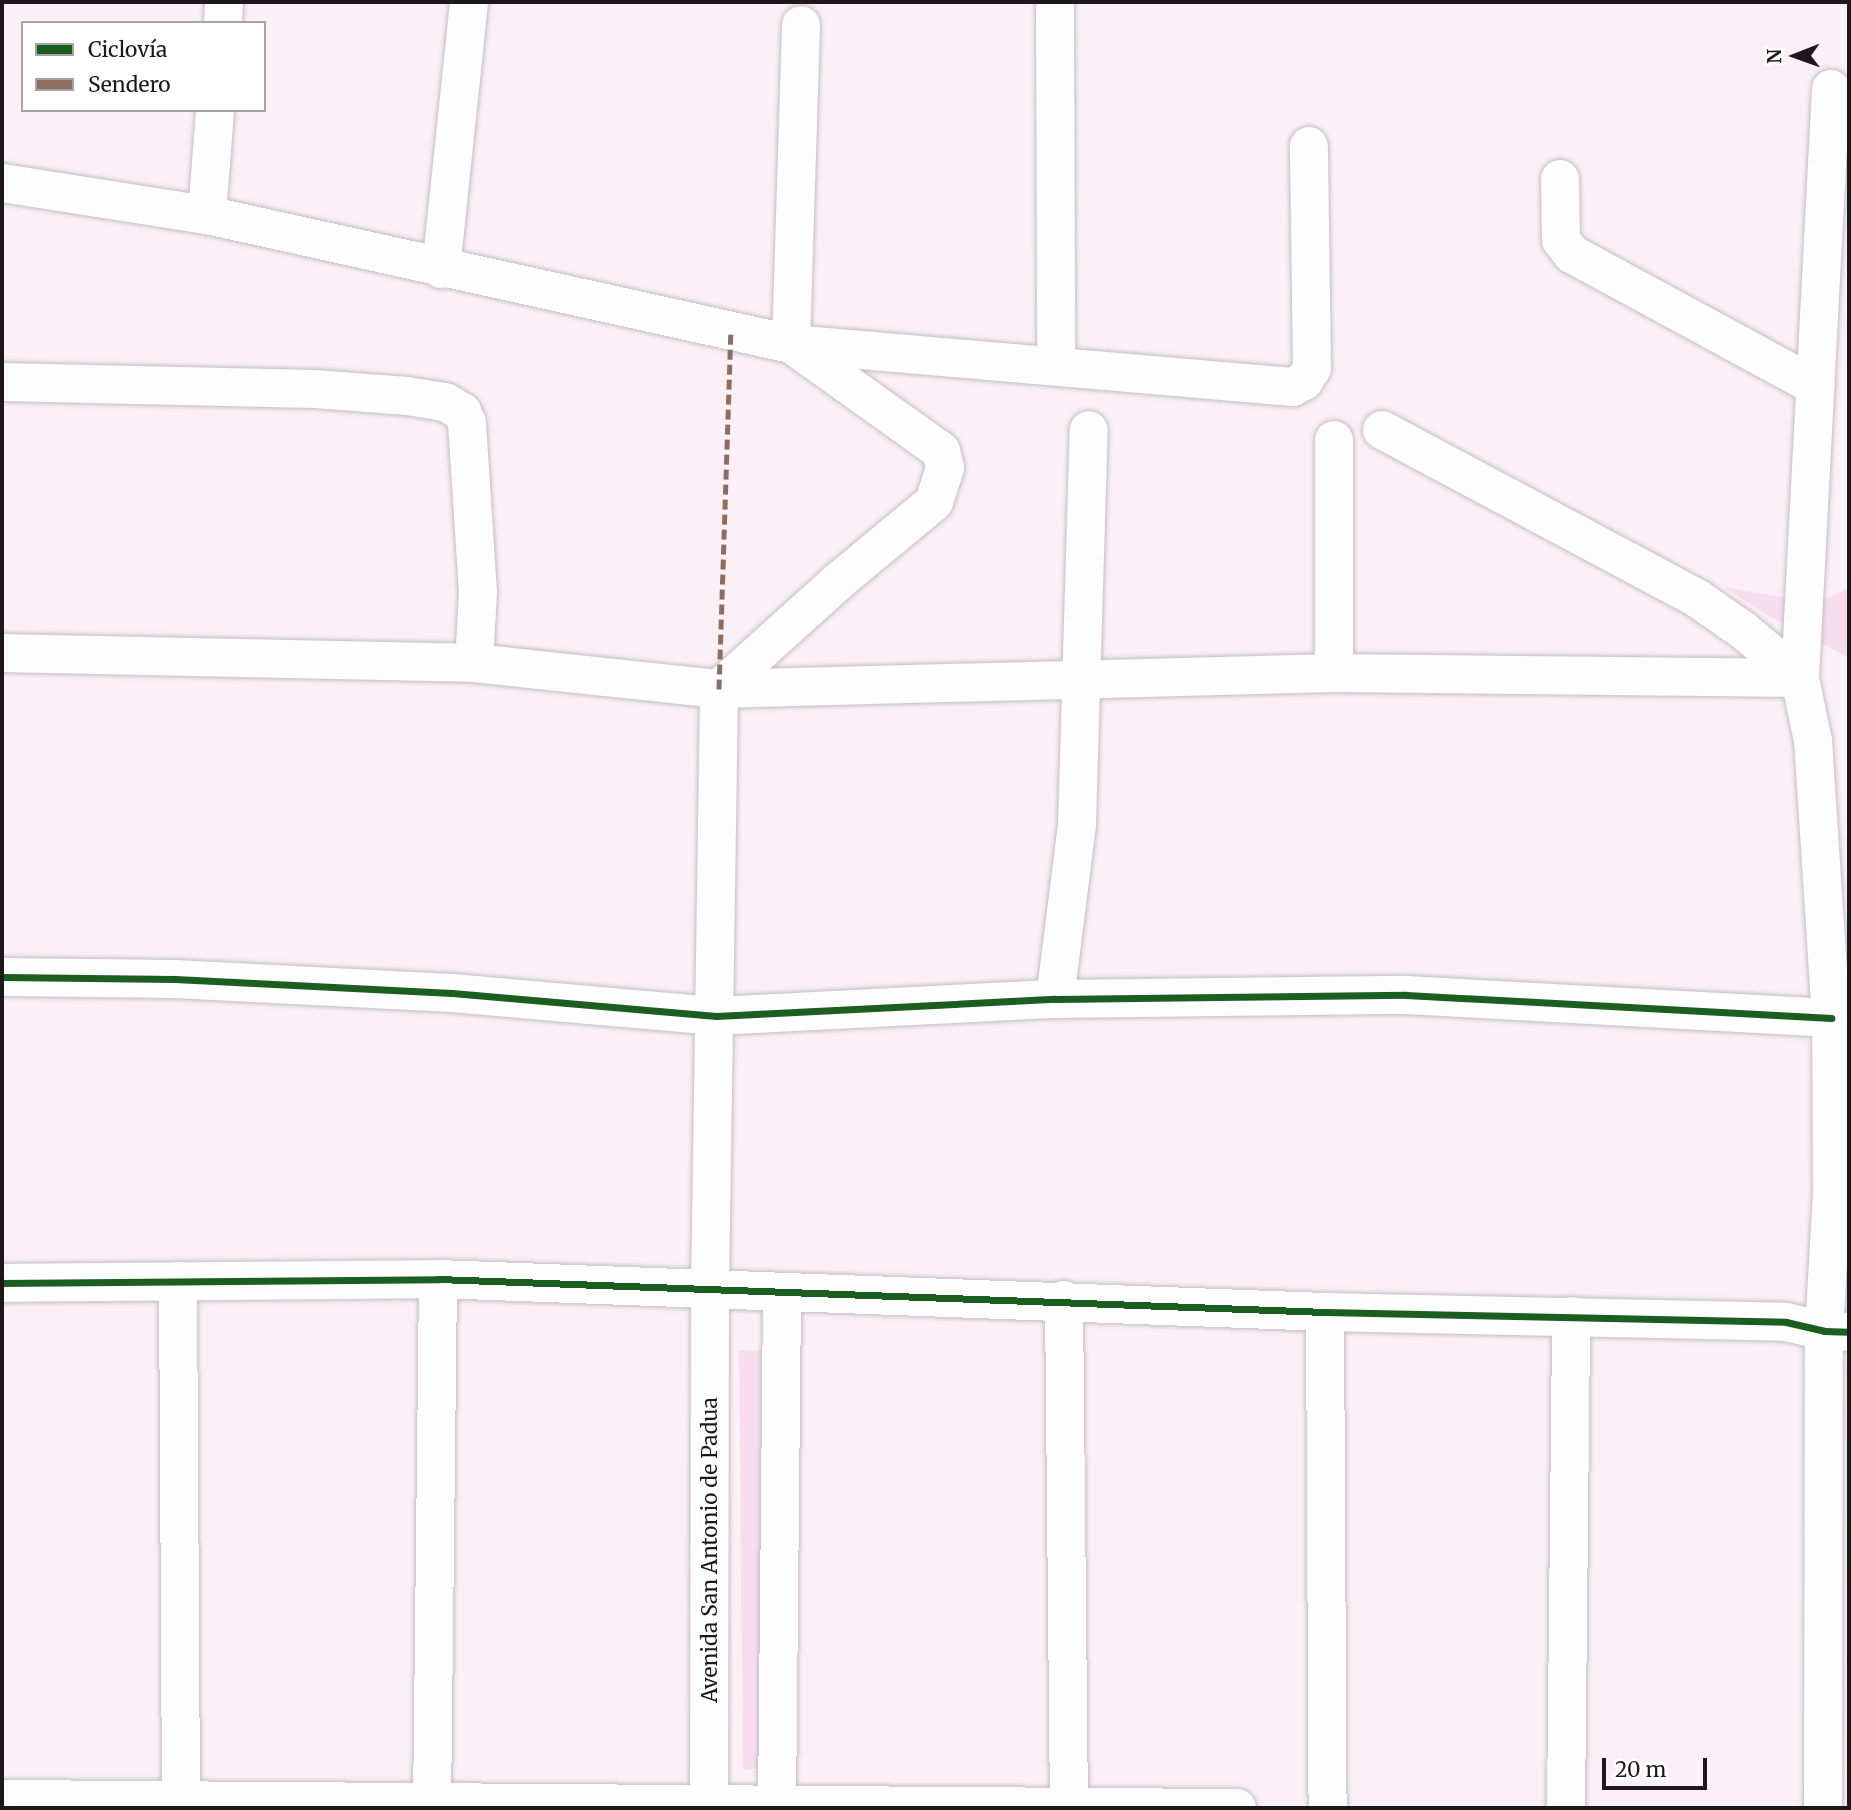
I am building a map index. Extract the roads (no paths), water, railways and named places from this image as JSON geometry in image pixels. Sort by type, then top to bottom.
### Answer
[{"type":"street","points":[[223,21],[224,2]]},
{"type":"street","points":[[440,269],[469,2]]},
{"type":"street","points":[[1055,8],[1056,365]]},
{"type":"street","points":[[791,344],[801,25]]},
{"type":"street","points":[[1823,1808],[1840,1190],[1812,741],[1800,678],[1831,89]]},
{"type":"street","points":[[207,215],[215,112]]},
{"type":"street","points":[[2,183],[207,215],[440,269],[791,344],[1293,387],[1304,381],[1312,368],[1308,146]]},
{"type":"street","points":[[1560,179],[1561,240],[1572,254],[1815,386]]},
{"type":"street","points":[[719,689],[839,580],[934,502],[945,468],[941,452],[791,344]]},
{"type":"street","points":[[2,382],[315,389],[407,396],[444,402],[462,412],[467,423],[478,592],[474,663]]},
{"type":"street","points":[[1055,999],[1077,824],[1089,430]]},
{"type":"street","points":[[1382,430],[1698,599],[1744,631],[1800,678]]},
{"type":"street","points":[[1334,440],[1334,673]]},
{"type":"street","points":[[2,653],[474,663],[719,689],[1082,677],[1334,673],[1800,678]]},
{"type":"street","name":"Avenida San Antonio de Padua","points":[[709,1806],[710,1291],[719,689]]},
{"type":"street","points":[[2,977],[174,979],[452,993],[716,1016],[1055,999],[1406,995],[1831,1018]]},
{"type":"street","points":[[432,1805],[438,1279]]},
{"type":"street","points":[[2,1283],[438,1279],[782,1294],[1064,1300],[1325,1312],[1786,1322],[1837,1331]]},
{"type":"street","points":[[178,1282],[181,1800]]},
{"type":"street","points":[[777,1807],[782,1294]]},
{"type":"street","points":[[1064,1300],[1069,1808]]},
{"type":"street","points":[[1325,1312],[1328,1808]]},
{"type":"street","points":[[1566,1808],[1571,1316]]},
{"type":"street","points":[[1837,1331],[1849,1379]]},
{"type":"street","points":[[2,1799],[432,1805],[1237,1808]]}]
